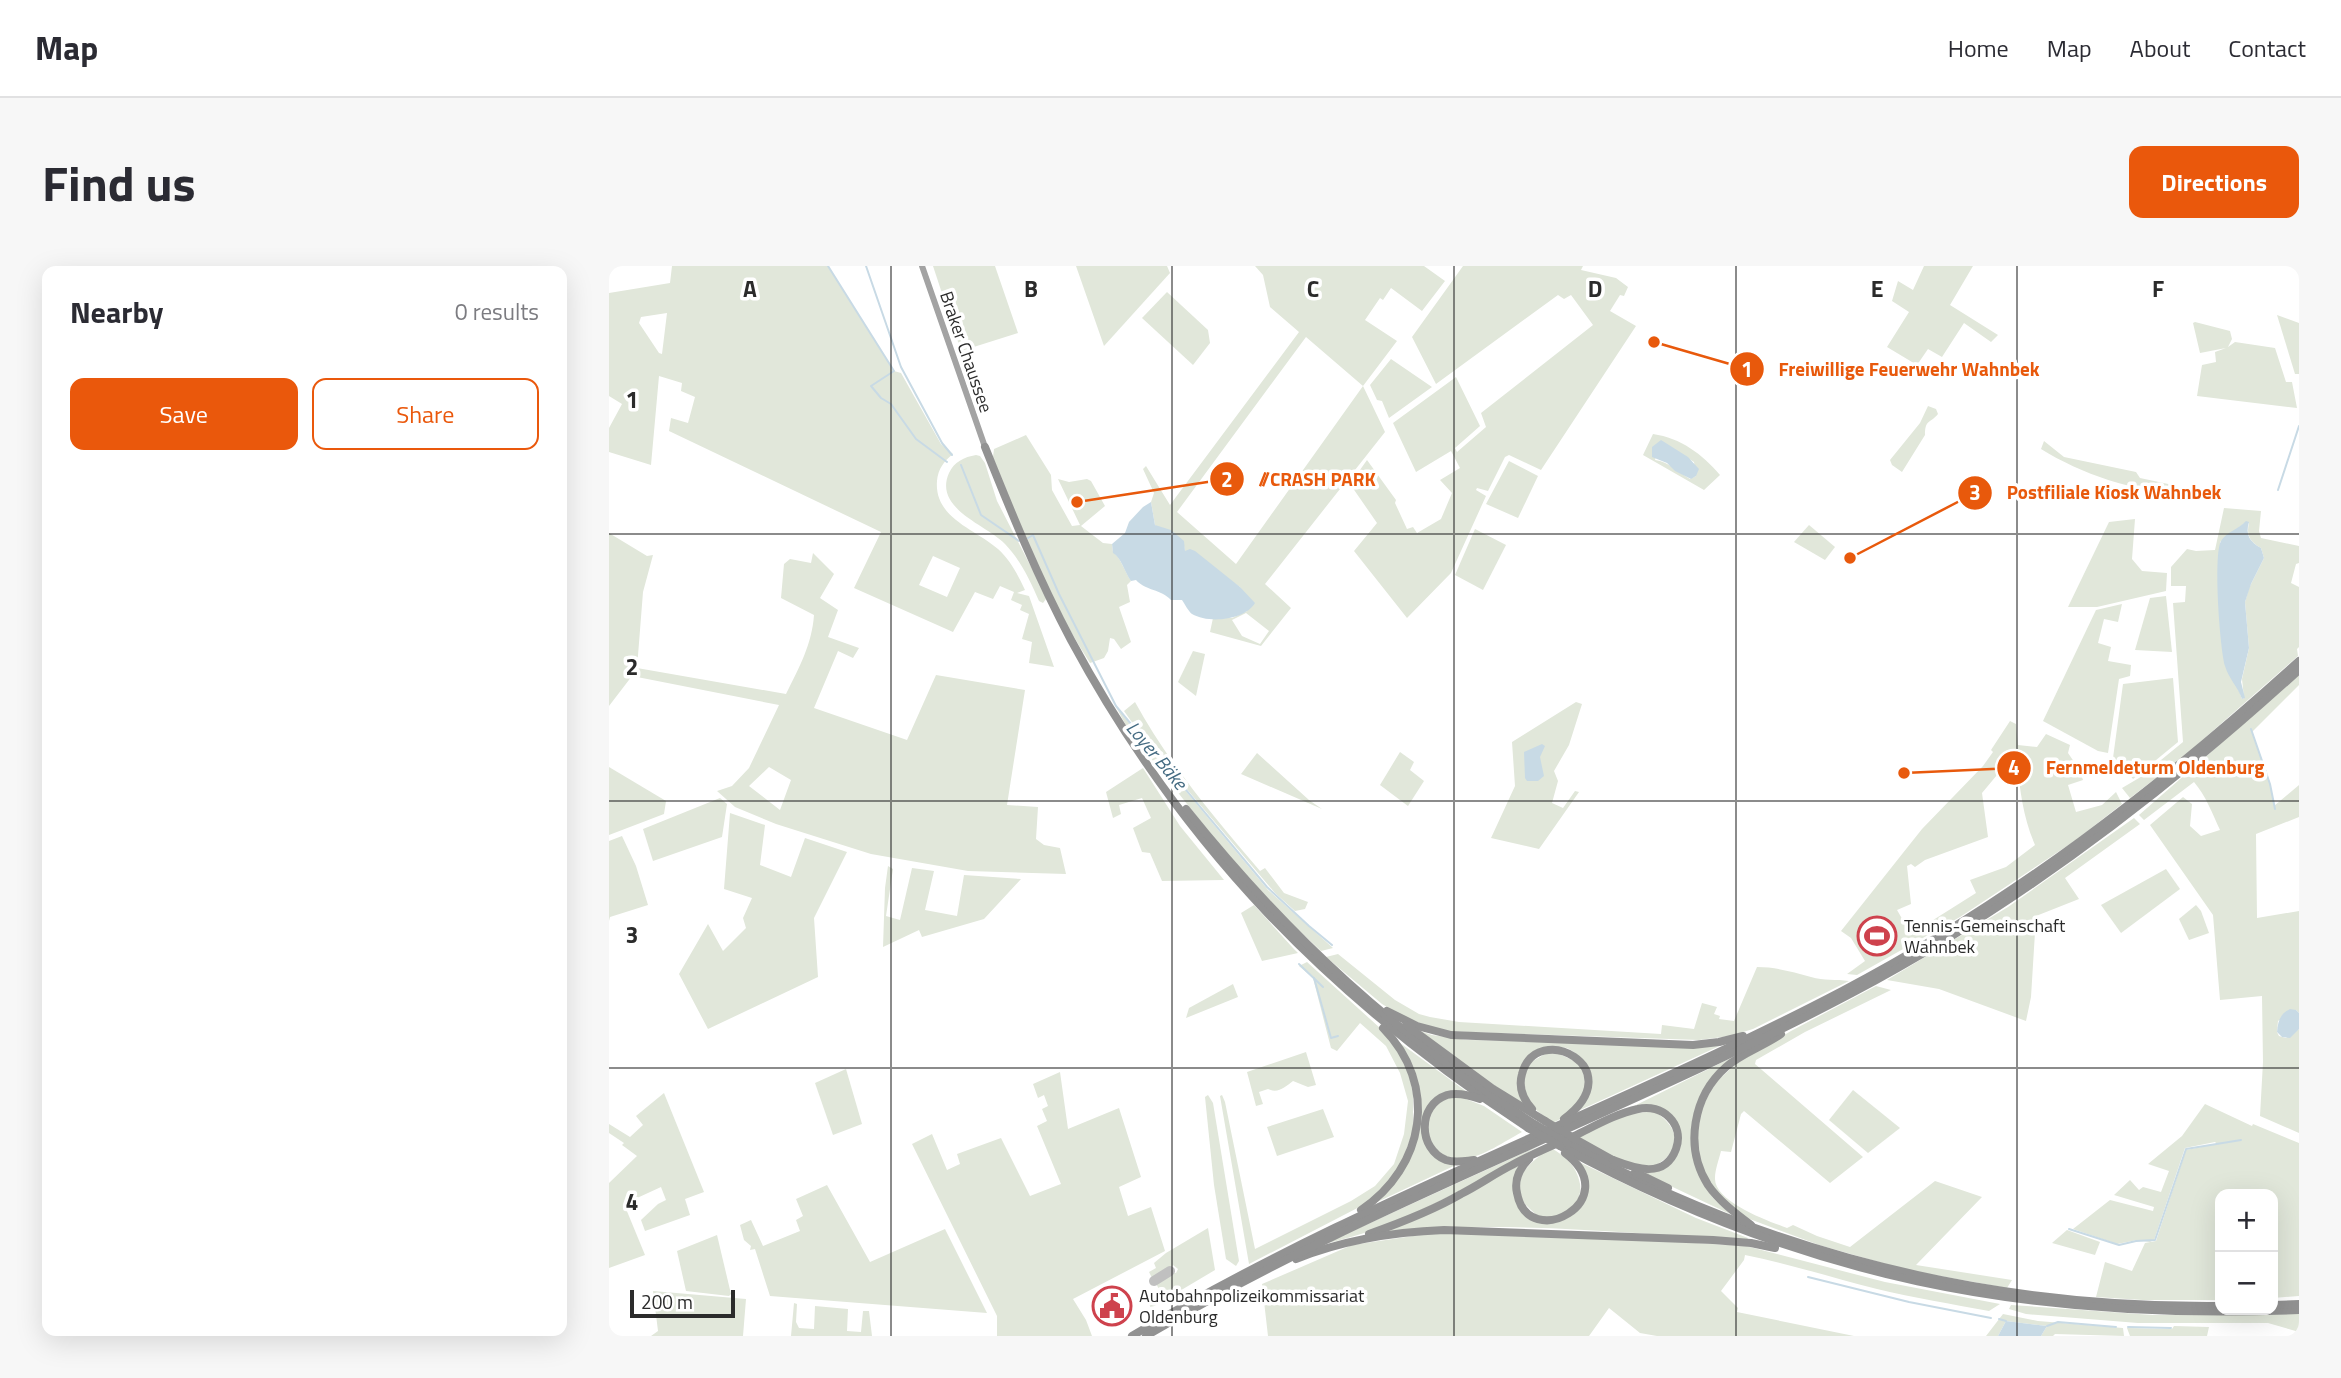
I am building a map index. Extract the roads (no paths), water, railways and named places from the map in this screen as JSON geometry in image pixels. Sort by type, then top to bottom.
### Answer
[{"type":"highway","points":[[985,447],[1060,620],[1099,689],[1157,780],[1219,860],[1316,960],[1376,1017],[1487,1101]]},
{"type":"highway","points":[[2143,799],[2299,661]]},
{"type":"highway","points":[[1146,1336],[1273,1265],[1392,1207],[1665,1085],[1794,1023],[1887,974],[2008,900],[2143,799],[2249,715],[2299,670]]},
{"type":"highway","points":[[1132,1336],[1336,1226],[1759,1033],[1845,989],[2005,894],[2125,813]]},
{"type":"highway","points":[[1316,960],[1536,1125]]},
{"type":"highway","points":[[1338,976],[1431,1053],[1565,1144],[1677,1205],[1730,1227],[1817,1257],[1889,1277],[2019,1297],[2215,1306]]},
{"type":"highway","points":[[1387,1011],[1434,1032],[1472,1037],[1693,1045],[1759,1033]]},
{"type":"highway","points":[[1336,1226],[1390,1186],[1402,1169],[1415,1139],[1418,1109],[1412,1074],[1399,1048],[1376,1017]]},
{"type":"highway","points":[[1750,1224],[1723,1203],[1709,1185],[1695,1148],[1695,1122],[1705,1093],[1724,1068],[1773,1039],[1794,1023]]},
{"type":"highway","points":[[1547,1145],[1522,1095],[1521,1076],[1527,1063],[1537,1054],[1553,1049],[1576,1056],[1583,1063],[1587,1070],[1589,1086],[1581,1106],[1554,1128]]},
{"type":"highway","points":[[1615,1116],[1665,1085]]},
{"type":"highway","points":[[1480,1160],[1456,1162],[1442,1158],[1430,1147],[1424,1125],[1432,1106],[1444,1096],[1465,1094],[1487,1101],[1536,1125]]},
{"type":"highway","points":[[1273,1265],[1349,1241],[1440,1205],[1547,1145],[1615,1116],[1638,1109],[1656,1109],[1671,1119],[1678,1133],[1673,1155],[1660,1168],[1653,1170],[1636,1168],[1565,1144],[1547,1145],[1522,1167],[1516,1183],[1520,1202],[1538,1219],[1557,1220],[1566,1217],[1579,1206],[1585,1187],[1579,1168],[1565,1144]]},
{"type":"highway","points":[[1565,1144],[1722,1217],[1889,1270],[2000,1295]]},
{"type":"highway","points":[[1613,1160],[1763,1231]]},
{"type":"highway","points":[[1349,1241],[1418,1231],[1522,1232],[1736,1241],[1817,1257]]},
{"type":"highway","points":[[2019,1297],[2088,1308],[2163,1312],[2299,1310]]},
{"type":"highway","points":[[2278,1305],[2299,1304]]},
{"type":"highway","points":[[1147,1318],[1167,1315]]},
{"type":"main road","name":"Braker Chaussee","points":[[922,266],[985,447]]},
{"type":"water","points":[[1661,440],[1688,457],[1699,469],[1696,476],[1691,479],[1675,471],[1667,463],[1652,457],[1652,447]]},
{"type":"water","points":[[1151,502],[1155,525],[1171,530],[1184,541],[1185,551],[1195,551],[1240,587],[1255,603],[1250,609],[1226,619],[1199,617],[1191,613],[1182,600],[1171,600],[1136,580],[1131,581],[1113,553],[1112,544],[1125,533],[1129,522]]},
{"type":"water","points":[[2246,521],[2249,522],[2249,538],[2261,548],[2264,558],[2245,602],[2249,648],[2241,682],[2245,698],[2242,699],[2227,671],[2223,656],[2219,622],[2218,564],[2221,541]]},
{"type":"water","points":[[1542,744],[1545,746],[1540,757],[1544,776],[1538,781],[1527,781],[1524,752]]},
{"type":"water","points":[[2290,1009],[2299,1013],[2299,1029],[2290,1038],[2282,1037],[2277,1032],[2279,1021]]},
{"type":"water","points":[[2006,1321],[2047,1326],[2041,1336],[1998,1336]]},
{"type":"waterway","points":[[828,266],[894,371],[871,386],[881,398],[891,404],[916,439],[947,462]]},
{"type":"waterway","name":"Loyer Bäke","points":[[866,266],[901,367],[942,443],[952,455]]},
{"type":"waterway","points":[[2278,490],[2299,426]]},
{"type":"waterway","name":"Loyer Bäke","points":[[961,465],[981,515],[1019,541]]},
{"type":"waterway","name":"Loyer Bäke","points":[[1028,538],[1033,535],[1059,594],[1116,706],[1267,887],[1332,945]]},
{"type":"waterway","points":[[2251,729],[2270,784],[2275,809]]},
{"type":"waterway","points":[[1299,964],[1323,987]]},
{"type":"waterway","points":[[1314,978],[1331,1038],[1338,1036]]},
{"type":"waterway","points":[[2069,1229],[2119,1245],[2155,1240],[2186,1149],[2241,1140]]},
{"type":"waterway","points":[[1808,1277],[1909,1302],[1991,1318]]},
{"type":"waterway","points":[[1999,1319],[2006,1321]]},
{"type":"waterway","points":[[2047,1326],[2058,1322],[2116,1327]]},
{"type":"waterway","points":[[2128,1327],[2171,1328]]},
{"type":"place","name":"Freiwillige Feuerwehr Wahnbek","points":[[1654,342]]},
{"type":"place","name":"//CRASH PARK","points":[[1077,502]]},
{"type":"place","name":"Postfiliale Kiosk Wahnbek","points":[[1850,558]]},
{"type":"place","name":"Fernmeldeturm Oldenburg","points":[[1904,773]]},
{"type":"place","name":"Tennis-Gemeinschaft Wahnbek","points":[[1877,936]]},
{"type":"place","name":"Autobahnpolizeikommissariat Oldenburg","points":[[1112,1306]]}]
